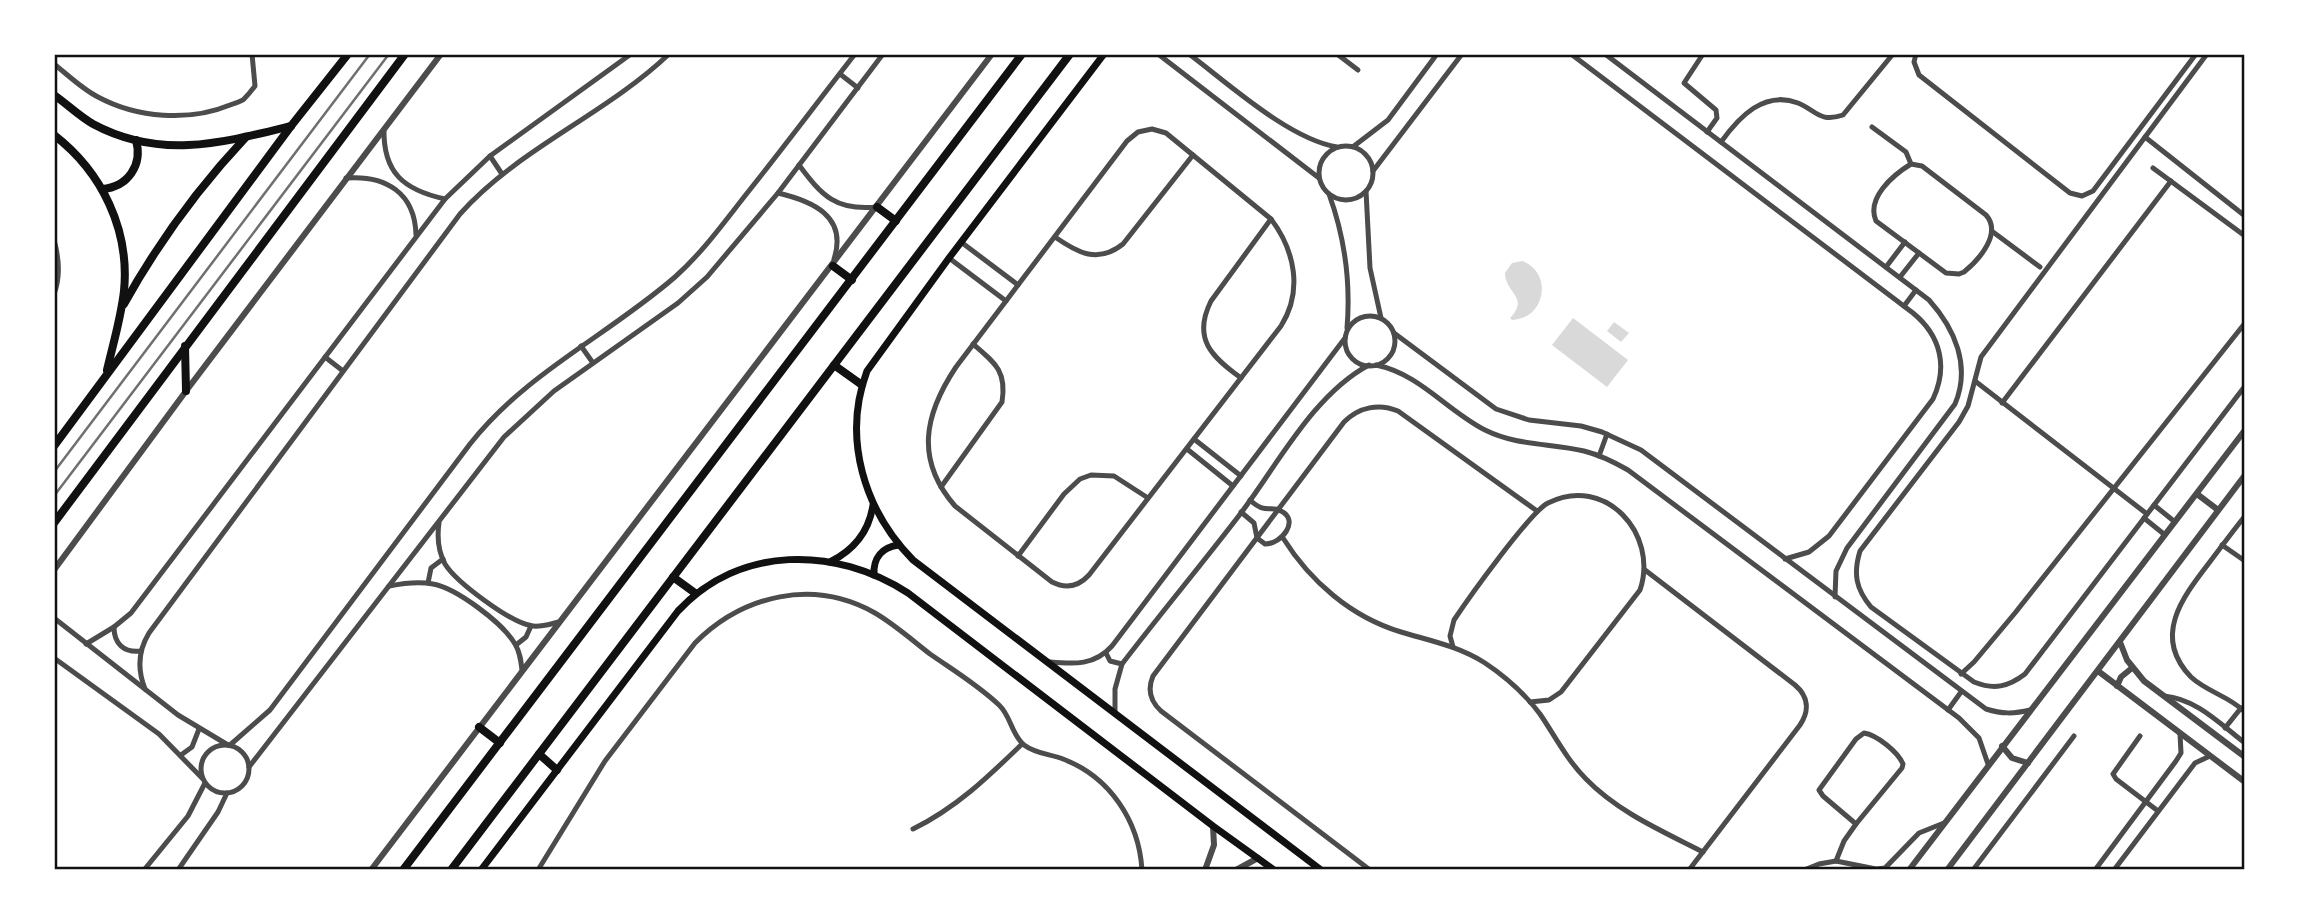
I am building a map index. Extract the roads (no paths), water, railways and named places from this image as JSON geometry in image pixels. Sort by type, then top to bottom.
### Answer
[{"type":"main road","points":[[55,443],[291,126],[348,54]]},
{"type":"main road","points":[[54,523],[405,54]]},
{"type":"main road","points":[[403,870],[1022,54]]},
{"type":"main road","points":[[451,870],[1070,54]]},
{"type":"main road","points":[[1104,54],[867,371],[858,412],[857,442],[863,478],[874,504],[898,545],[927,572],[1321,870]]},
{"type":"main road","points":[[54,95],[90,122],[136,140],[158,144],[191,146],[224,143],[291,126]]},
{"type":"main road","points":[[54,135],[73,149],[102,189],[111,208],[122,247],[124,289],[106,375]]},
{"type":"main road","points":[[121,309],[186,206],[246,137]]},
{"type":"main road","points":[[102,189],[120,184],[130,176],[138,159],[136,140]]},
{"type":"main road","points":[[877,207],[896,221]]},
{"type":"main road","points":[[833,266],[852,280]]},
{"type":"main road","points":[[185,346],[186,391]]},
{"type":"main road","points":[[834,365],[862,385]]},
{"type":"main road","points":[[829,563],[860,540],[869,523],[874,504]]},
{"type":"main road","points":[[874,575],[875,562],[882,551],[898,545]]},
{"type":"main road","points":[[481,870],[678,611],[695,593],[714,580],[757,564],[800,558],[874,575],[919,601],[1274,870]]},
{"type":"main road","points":[[673,577],[695,593]]},
{"type":"main road","points":[[479,727],[500,743]]},
{"type":"main road","points":[[539,754],[557,770]]},
{"type":"street","points":[[54,64],[96,96],[119,106],[144,113],[194,114],[219,109],[244,99],[255,86],[252,54]]},
{"type":"street","points":[[54,570],[441,54]]},
{"type":"street","points":[[86,644],[114,627],[131,612],[445,199],[490,156],[631,54]]},
{"type":"street","points":[[145,689],[140,674],[141,652],[149,634],[460,214],[502,174],[647,74],[669,54]]},
{"type":"street","points":[[144,870],[187,816],[204,780],[201,766],[206,754],[215,747],[229,745],[271,710],[499,409],[515,394],[660,289],[689,263],[855,54]]},
{"type":"street","points":[[178,870],[218,812],[227,793],[243,784],[249,767],[489,454],[520,421],[554,391],[694,291],[778,193],[883,54]]},
{"type":"street","points":[[371,870],[992,54]]},
{"type":"street","points":[[1158,54],[1319,177],[1339,220],[1346,257],[1349,303],[1345,345],[1351,357],[1356,361],[1390,368],[1411,377],[1467,419],[1498,436],[1599,456],[1628,470],[1970,727],[1979,738],[1988,764]]},
{"type":"street","points":[[1189,54],[1294,132],[1315,142],[1337,147],[1353,146],[1388,120],[1437,54]]},
{"type":"street","points":[[1337,54],[1358,70]]},
{"type":"street","points":[[1373,171],[1462,54]]},
{"type":"street","points":[[1571,54],[1922,320],[1934,337],[1942,362],[1933,399],[1829,536],[1810,552],[1785,559]]},
{"type":"street","points":[[1605,54],[1916,290],[1941,313],[1956,342],[1962,374],[1959,394],[1950,412],[1847,548],[1836,571],[1835,597]]},
{"type":"street","points":[[1703,54],[1684,83],[1716,110],[1717,118],[1707,131]]},
{"type":"street","points":[[1721,142],[1751,108],[1766,101],[1783,100],[1799,104],[1822,118],[1843,115],[1894,54]]},
{"type":"street","points":[[1916,54],[1914,62],[1919,75],[2070,193],[2082,196],[2093,191],[2196,54]]},
{"type":"street","points":[[2207,54],[1982,356],[1968,406],[1959,422],[1860,551],[1855,565],[1856,581],[1861,595],[1871,607],[1961,674],[1987,687],[2007,685],[2025,674],[2245,386]]},
{"type":"street","points":[[840,74],[858,88]]},
{"type":"street","points":[[1872,127],[1906,152],[1911,164]]},
{"type":"street","points":[[384,129],[384,145],[392,170],[411,188],[445,199]]},
{"type":"street","points":[[1159,130],[1271,219],[1283,236],[1294,275],[1294,297],[1281,326],[1089,576],[1076,585],[1059,586],[955,506],[931,467],[928,452],[930,424],[943,388],[973,344],[1127,141],[1138,132],[1159,130]]},
{"type":"street","points":[[2145,137],[2245,216]]},
{"type":"street","points":[[1329,194],[1345,200],[1357,198],[1366,191],[1373,178],[1369,158],[1353,146]]},
{"type":"street","points":[[1319,177],[1324,157],[1337,147]]},
{"type":"street","points":[[1055,237],[1084,255],[1095,256],[1116,250],[1193,155]]},
{"type":"street","points":[[490,156],[502,174]]},
{"type":"street","points":[[799,164],[823,194],[833,202],[854,208],[877,207]]},
{"type":"street","points":[[1911,164],[1922,166],[1986,215],[1991,222],[1993,232],[1989,240],[1969,268],[1959,274],[1946,273],[1877,220],[1873,208],[1875,201],[1887,184],[1911,164]]},
{"type":"street","points":[[2153,167],[2245,236]]},
{"type":"street","points":[[346,178],[371,178],[401,194],[413,213],[416,235]]},
{"type":"street","points":[[2002,403],[2171,181]]},
{"type":"street","points":[[1366,191],[1367,242],[1381,318]]},
{"type":"street","points":[[778,193],[807,200],[827,216],[837,240],[833,266]]},
{"type":"street","points":[[1241,378],[1211,353],[1204,335],[1205,316],[1215,294],[1271,219]]},
{"type":"street","points":[[1993,232],[2040,267]]},
{"type":"street","points":[[54,240],[59,259],[59,274],[54,294]]},
{"type":"street","points":[[961,243],[1018,285]]},
{"type":"street","points":[[1886,267],[1905,243]]},
{"type":"street","points":[[1900,277],[1919,253]]},
{"type":"street","points":[[949,258],[1006,301]]},
{"type":"street","points":[[1904,306],[1916,290]]},
{"type":"street","points":[[1047,662],[1080,664],[1106,653],[1355,321],[1368,316],[1387,322],[1394,333],[1496,409],[1529,420],[1581,426],[1607,433],[1641,450],[1986,709],[2000,714],[2030,710]]},
{"type":"street","points":[[1961,674],[1974,662],[2245,323]]},
{"type":"street","points":[[1115,714],[1115,689],[1122,664],[1241,512],[1323,401],[1344,380],[1385,360],[1391,353],[1394,333]]},
{"type":"street","points":[[941,487],[1002,402],[1002,376],[996,364],[973,344]]},
{"type":"street","points":[[581,346],[593,363]]},
{"type":"street","points":[[325,357],[343,371]]},
{"type":"street","points":[[1975,381],[2113,488],[2165,535]]},
{"type":"street","points":[[1370,870],[1161,711],[1151,696],[1151,681],[1349,417],[1367,408],[1381,407],[1398,411],[1537,511]]},
{"type":"street","points":[[1909,870],[2245,430]]},
{"type":"street","points":[[1599,456],[1607,433]]},
{"type":"street","points":[[1194,439],[1241,476]]},
{"type":"street","points":[[1187,449],[1233,486]]},
{"type":"street","points":[[1018,556],[1064,495],[1080,479],[1103,474],[1114,476],[1149,498]]},
{"type":"street","points":[[1947,870],[2245,475]]},
{"type":"street","points":[[2197,494],[2218,510]]},
{"type":"street","points":[[1453,647],[1450,636],[1454,620],[1537,511],[1548,503],[1567,497],[1587,497],[1606,503],[1622,514],[1634,528],[1642,544],[1645,570],[1640,590],[1565,687],[1549,700],[1530,702]]},
{"type":"street","points":[[1250,500],[1263,509],[1279,509]]},
{"type":"street","points":[[2154,505],[2175,522]]},
{"type":"street","points":[[1241,512],[1254,523],[1257,538],[1270,544],[1283,538],[1287,529],[1288,520],[1279,509]]},
{"type":"street","points":[[2225,728],[2243,710],[2192,678],[2177,655],[2173,623],[2178,607],[2245,516]]},
{"type":"street","points":[[440,521],[438,536],[443,559],[456,577],[517,622],[545,626],[559,622]]},
{"type":"street","points":[[1283,538],[1311,576],[1348,606],[1388,627],[1453,647],[1499,673],[1530,702],[1574,766],[1598,791],[1633,815],[1703,852]]},
{"type":"street","points":[[2222,545],[2245,561]]},
{"type":"street","points":[[428,583],[431,568],[443,559]]},
{"type":"street","points":[[1645,570],[1799,688],[1807,704],[1806,715],[1800,725],[1689,870]]},
{"type":"street","points":[[389,586],[428,583],[460,596],[498,624],[516,645],[522,670]]},
{"type":"street","points":[[538,870],[605,761],[695,643],[724,618],[748,605],[773,597],[809,594],[853,603],[877,614],[999,705],[1023,744],[1035,752],[1065,759],[1104,785],[1130,819],[1138,843],[1142,870]]},
{"type":"street","points":[[54,618],[199,729],[241,751],[249,767]]},
{"type":"street","points":[[516,645],[526,637],[531,626]]},
{"type":"street","points":[[114,627],[115,638],[121,646],[130,651],[141,652]]},
{"type":"street","points":[[1898,645],[1906,634]]},
{"type":"street","points":[[2120,642],[2132,668],[2164,696],[2245,757]]},
{"type":"street","points":[[1910,654],[1918,643]]},
{"type":"street","points":[[1106,653],[1113,663],[1122,664]]},
{"type":"street","points":[[54,658],[159,734],[215,791],[227,793]]},
{"type":"street","points":[[2117,686],[2121,677],[2132,668]]},
{"type":"street","points":[[2098,671],[2245,782]]},
{"type":"street","points":[[1948,710],[1961,692]]},
{"type":"street","points":[[2164,696],[2180,697],[2193,703],[2245,743]]},
{"type":"street","points":[[181,755],[192,747],[199,729]]},
{"type":"street","points":[[1836,861],[1843,841],[1902,768],[1903,764],[1898,755],[1868,733],[1856,739],[1819,790],[1856,824]]},
{"type":"street","points":[[2095,870],[2181,753],[2180,734]]},
{"type":"street","points":[[1973,870],[2074,736]]},
{"type":"street","points":[[2140,736],[2113,774],[2158,811]]},
{"type":"street","points":[[913,829],[955,806],[1023,744]]},
{"type":"street","points":[[2002,746],[2012,758],[2028,763]]},
{"type":"street","points":[[2114,870],[2195,763],[2210,756]]},
{"type":"street","points":[[2163,779],[2175,789]]},
{"type":"street","points":[[1804,870],[1836,861],[1876,869],[1885,867],[1919,833],[1944,823]]},
{"type":"street","points":[[1205,870],[1214,845],[1213,826]]},
{"type":"street","points":[[1236,870],[1258,858]]},
{"type":"railway","points":[[54,472],[370,54]]},
{"type":"railway","points":[[54,496],[389,54]]}]
